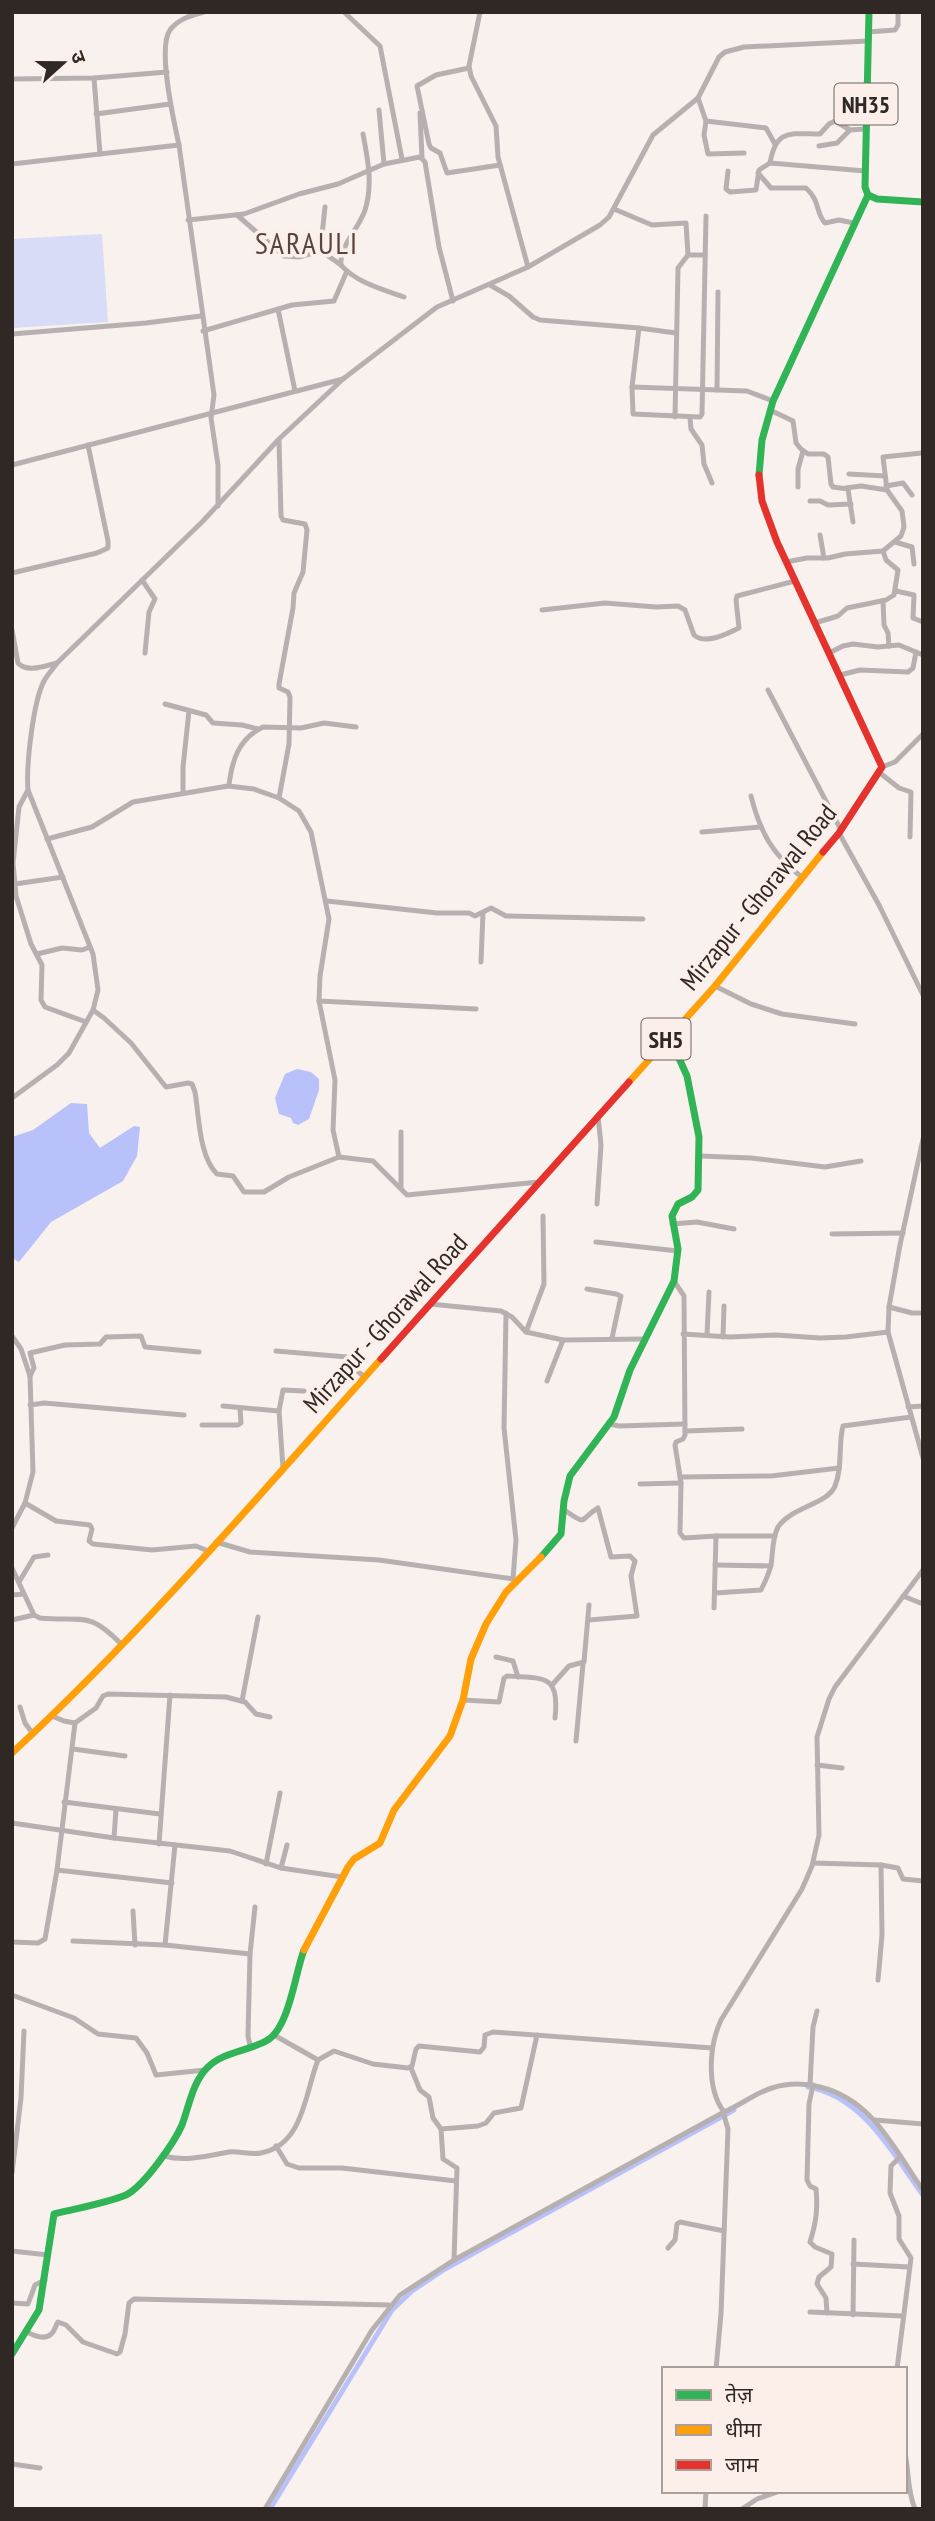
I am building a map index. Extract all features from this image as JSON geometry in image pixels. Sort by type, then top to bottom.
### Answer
[{"type":"main road","name":"NH35","points":[[868,195],[865,187],[865,129],[869,12]]},
{"type":"main road","points":[[881,770],[768,517],[760,487],[760,457],[773,401],[868,195],[877,200],[919,202]]},
{"type":"main road","name":"Mirzapur - Ghorawal Road","points":[[13,1751],[122,1645],[715,986],[840,832],[881,770]]},
{"type":"main road","points":[[12,2354],[39,2310],[54,2214],[124,2196],[164,2155],[179,2130],[195,2086],[205,2070],[213,2062],[274,2035],[285,2015],[303,1952],[342,1877],[354,1859],[380,1843],[391,1815],[450,1737],[481,1633],[514,1580],[558,1539],[563,1528],[563,1509],[572,1472],[610,1424],[630,1370],[674,1281],[678,1251],[672,1223],[675,1207],[698,1190],[700,1156],[690,1086],[669,1036]]},
{"type":"street","points":[[204,12],[180,21],[169,31],[165,47],[170,104],[201,293],[201,316],[214,395],[212,412],[218,465],[218,506]]},
{"type":"street","points":[[344,12],[375,39],[381,49],[402,159]]},
{"type":"street","points":[[480,12],[469,68],[473,82],[494,119],[500,165],[528,267]]},
{"type":"street","points":[[868,32],[895,30],[898,25],[898,12]]},
{"type":"street","points":[[12,1098],[69,1053],[93,1010],[98,990],[96,962],[28,790],[27,776],[38,695],[45,679],[57,663],[218,506],[279,439],[343,379],[440,305],[528,267],[600,225],[614,209],[653,135],[698,98],[719,57],[725,52],[744,47],[868,41]]},
{"type":"street","points":[[469,68],[436,75],[419,83],[416,88],[430,147],[440,153],[446,172],[500,165]]},
{"type":"street","points":[[12,79],[94,78],[167,72]]},
{"type":"street","points":[[94,78],[100,154]]},
{"type":"street","points":[[698,98],[706,121],[704,135],[708,154],[744,153]]},
{"type":"street","points":[[420,103],[422,158],[425,162],[439,247],[453,301]]},
{"type":"street","points":[[96,114],[170,104]]},
{"type":"street","points":[[379,110],[384,164]]},
{"type":"street","points":[[706,121],[766,128],[775,144]]},
{"type":"street","points":[[770,163],[775,144],[790,133],[820,134],[835,121],[850,130],[865,129]]},
{"type":"street","points":[[819,146],[837,143],[850,130]]},
{"type":"street","points":[[341,265],[341,253],[360,223],[370,190],[363,134]]},
{"type":"street","points":[[12,164],[178,145]]},
{"type":"street","points":[[188,220],[237,215],[333,186],[384,164],[402,159],[422,158]]},
{"type":"street","points":[[728,171],[726,189],[730,192],[756,190],[760,167],[770,163],[865,171]]},
{"type":"street","points":[[758,173],[768,186],[775,189],[806,188],[816,198],[825,223],[839,220],[854,223]]},
{"type":"street","points":[[323,252],[325,207]]},
{"type":"street","points":[[614,209],[649,224],[686,223],[688,255],[678,268],[675,417]]},
{"type":"street","points":[[237,215],[284,256],[299,257],[323,252],[346,271],[372,285],[404,297]]},
{"type":"street","points":[[639,328],[632,387],[633,414],[690,418],[702,416],[706,216]]},
{"type":"street","points":[[688,255],[705,255]]},
{"type":"street","points":[[204,331],[278,309],[334,301],[346,271]]},
{"type":"street","points":[[490,285],[540,320],[676,333]]},
{"type":"street","points":[[717,390],[718,292]]},
{"type":"street","points":[[278,309],[295,391]]},
{"type":"street","points":[[12,334],[201,316]]},
{"type":"street","points":[[12,465],[343,379]]},
{"type":"street","points":[[632,387],[747,391],[773,401]]},
{"type":"street","points":[[770,410],[793,421],[796,443],[803,451],[826,455],[829,459],[831,486],[887,488],[903,483],[912,495]]},
{"type":"street","points":[[690,418],[691,429],[702,445],[704,464],[712,483]]},
{"type":"street","points":[[279,439],[281,516],[283,520],[305,524],[307,530],[303,572],[293,593],[293,608],[279,684],[279,688],[290,696],[287,761],[279,798]]},
{"type":"street","points":[[12,573],[105,549],[108,541],[88,445]]},
{"type":"street","points":[[797,487],[803,451]]},
{"type":"street","points":[[786,562],[883,551],[895,542],[903,532],[902,511],[887,488],[884,456],[922,453]]},
{"type":"street","points":[[849,474],[885,476]]},
{"type":"street","points":[[846,488],[853,522]]},
{"type":"street","points":[[810,501],[820,501],[828,505],[851,505]]},
{"type":"street","points":[[820,535],[824,558]]},
{"type":"street","points":[[895,542],[912,547],[914,564]]},
{"type":"street","points":[[815,623],[838,616],[847,608],[891,598],[896,591],[898,570],[886,560],[883,551]]},
{"type":"street","points":[[142,580],[155,599],[149,612],[145,653]]},
{"type":"street","points":[[542,610],[605,603],[678,606],[685,610],[694,635],[701,639],[725,635],[739,628],[737,596],[795,581]]},
{"type":"street","points":[[896,591],[915,596],[913,618],[923,622]]},
{"type":"street","points":[[883,601],[884,625],[889,646]]},
{"type":"street","points":[[12,630],[21,667],[27,669],[57,663]]},
{"type":"street","points":[[829,653],[853,644],[899,645],[923,655]]},
{"type":"street","points":[[840,675],[860,670],[908,672],[913,668],[916,652]]},
{"type":"street","points":[[768,690],[923,995]]},
{"type":"street","points":[[165,704],[208,716],[214,723],[242,724],[258,729]]},
{"type":"street","points":[[183,792],[189,711]]},
{"type":"street","points":[[229,785],[234,756],[240,745],[262,727],[301,728],[339,723],[356,727]]},
{"type":"street","points":[[909,836],[911,792],[899,788],[881,770],[895,762],[922,738]]},
{"type":"street","points":[[47,839],[92,827],[133,802],[229,785],[244,786],[279,798],[299,811],[307,822],[327,901],[329,919],[319,1001],[335,1080],[333,1130],[339,1157]]},
{"type":"street","points":[[28,790],[19,807],[13,856],[14,887],[31,944],[42,965],[43,1005],[86,1022]]},
{"type":"street","points":[[751,796],[760,827],[783,863],[803,878]]},
{"type":"street","points":[[702,832],[760,827]]},
{"type":"street","points":[[14,887],[63,877]]},
{"type":"street","points":[[327,901],[437,913],[469,913],[475,916],[491,908],[506,916],[643,919]]},
{"type":"street","points":[[481,962],[483,913]]},
{"type":"street","points":[[37,954],[62,948],[82,950],[90,947]]},
{"type":"street","points":[[715,986],[751,1004],[782,1014],[855,1024]]},
{"type":"street","points":[[319,1001],[477,1009]]},
{"type":"street","points":[[93,1010],[131,1043],[163,1084],[170,1087],[192,1084],[204,1149],[211,1166],[217,1174],[233,1176],[244,1192],[264,1192],[289,1178],[339,1157],[373,1161],[401,1189],[412,1195],[539,1182]]},
{"type":"street","points":[[597,1204],[601,1145],[598,1116]]},
{"type":"street","points":[[401,1132],[401,1189]]},
{"type":"street","points":[[923,1139],[903,1233],[888,1332],[923,1458]]},
{"type":"street","points":[[700,1156],[751,1158],[825,1167],[861,1161]]},
{"type":"street","points":[[526,1332],[544,1284],[542,1216]]},
{"type":"street","points":[[672,1223],[697,1222],[734,1230]]},
{"type":"street","points":[[832,1234],[903,1233]]},
{"type":"street","points":[[596,1242],[678,1251]]},
{"type":"street","points":[[674,1281],[684,1296],[685,1437],[675,1443],[680,1480],[680,1535],[684,1538],[775,1536]]},
{"type":"street","points":[[587,1289],[621,1296],[612,1338]]},
{"type":"street","points":[[707,1335],[709,1292]]},
{"type":"street","points":[[429,1304],[506,1313],[526,1332],[563,1340],[645,1339]]},
{"type":"street","points":[[723,1336],[724,1306]]},
{"type":"street","points":[[892,1308],[923,1314]]},
{"type":"street","points":[[216,1542],[250,1552],[379,1560],[514,1580],[516,1540],[504,1428],[506,1313]]},
{"type":"street","points":[[684,1334],[846,1337],[888,1332]]},
{"type":"street","points":[[12,1336],[24,1355],[30,1376],[33,1472],[25,1503],[12,1528]]},
{"type":"street","points":[[30,1376],[34,1368],[30,1353],[65,1345],[100,1345],[106,1337],[141,1336],[145,1347],[199,1352]]},
{"type":"street","points":[[547,1381],[563,1340]]},
{"type":"street","points":[[276,1351],[359,1358],[357,1371],[365,1377]]},
{"type":"street","points":[[283,1468],[279,1410],[283,1390],[304,1391]]},
{"type":"street","points":[[30,1405],[44,1403],[184,1415]]},
{"type":"street","points":[[223,1406],[279,1410]]},
{"type":"street","points":[[910,1406],[923,1406]]},
{"type":"street","points":[[202,1425],[238,1425],[241,1423],[240,1408]]},
{"type":"street","points":[[715,1593],[760,1591],[771,1566],[779,1526],[789,1515],[835,1487],[843,1426],[911,1417]]},
{"type":"street","points":[[610,1424],[742,1429]]},
{"type":"street","points":[[640,1484],[771,1476],[839,1468]]},
{"type":"street","points":[[25,1503],[51,1519],[92,1526],[89,1541],[93,1544],[152,1550],[196,1546],[208,1551]]},
{"type":"street","points":[[563,1509],[579,1521],[586,1520],[598,1508],[611,1557],[630,1556],[635,1561],[631,1576],[637,1616],[589,1619]]},
{"type":"street","points":[[714,1608],[716,1536]]},
{"type":"street","points":[[19,1582],[34,1557],[48,1555]]},
{"type":"street","points":[[715,1565],[771,1566]]},
{"type":"street","points":[[12,1568],[34,1615]]},
{"type":"street","points":[[716,2367],[727,2121],[713,2078],[712,2048],[721,2020],[802,1889],[815,1863],[820,1820],[817,1737],[829,1699],[923,1570]]},
{"type":"street","points":[[12,1595],[24,1594]]},
{"type":"street","points":[[903,1596],[922,1602]]},
{"type":"street","points":[[576,1741],[589,1605]]},
{"type":"street","points":[[12,1620],[34,1615],[48,1619],[89,1620],[103,1626],[122,1645]]},
{"type":"street","points":[[242,1701],[258,1617]]},
{"type":"street","points":[[496,1657],[513,1661],[518,1677]]},
{"type":"street","points":[[552,1685],[569,1666],[583,1664]]},
{"type":"street","points":[[463,1700],[499,1702],[505,1676],[543,1679],[552,1685],[557,1698],[555,1718]]},
{"type":"street","points":[[52,1716],[75,1723],[96,1708],[106,1695],[170,1695],[221,1697],[242,1701],[256,1714],[270,1717]]},
{"type":"street","points":[[159,1843],[170,1695]]},
{"type":"street","points":[[20,1707],[25,1723],[33,1734]]},
{"type":"street","points":[[12,1942],[38,1943],[45,1939],[57,1870],[75,1723]]},
{"type":"street","points":[[73,1749],[125,1756]]},
{"type":"street","points":[[817,1765],[842,1768]]},
{"type":"street","points":[[266,1864],[280,1793]]},
{"type":"street","points":[[64,1802],[160,1814]]},
{"type":"street","points":[[114,1838],[116,1809]]},
{"type":"street","points":[[12,1823],[230,1851],[281,1868],[342,1877]]},
{"type":"street","points":[[165,1945],[175,1845]]},
{"type":"street","points":[[281,1868],[287,1845]]},
{"type":"street","points":[[815,1863],[881,1865],[898,1868],[903,1879],[923,1881]]},
{"type":"street","points":[[878,1980],[882,1936],[881,1865]]},
{"type":"street","points":[[57,1870],[172,1883]]},
{"type":"street","points":[[250,2045],[250,1954],[255,1907]]},
{"type":"street","points":[[133,1911],[135,1945]]},
{"type":"street","points":[[73,1941],[165,1945],[250,1954]]},
{"type":"street","points":[[12,1995],[68,2015],[99,2034],[136,2038],[147,2053],[156,2075],[205,2070]]},
{"type":"street","points":[[817,2011],[813,2027],[807,2180],[810,2186],[816,2189],[818,2208],[816,2227],[810,2242],[832,2254],[831,2267],[819,2277],[817,2284],[826,2298],[827,2313]]},
{"type":"street","points":[[12,2173],[21,2098],[24,2031]]},
{"type":"street","points":[[454,2260],[456,2166],[442,2157],[441,2129],[433,2118],[428,2095],[420,2090],[411,2068],[419,2046],[480,2052],[488,2033],[712,2048]]},
{"type":"street","points":[[274,2035],[318,2060]]},
{"type":"street","points":[[441,2129],[475,2127],[486,2123],[494,2113],[521,2108],[537,2035]]},
{"type":"street","points":[[164,2155],[182,2160],[237,2151],[261,2153],[276,2146],[296,2127],[318,2060],[327,2053],[337,2051],[369,2063],[411,2068]]},
{"type":"street","points":[[265,2509],[390,2305],[411,2286],[772,2087],[799,2084],[851,2098],[875,2120],[897,2159],[923,2190]]},
{"type":"street","points":[[875,2120],[923,2124]]},
{"type":"street","points":[[276,2146],[286,2164],[299,2168],[342,2168],[456,2180]]},
{"type":"street","points":[[897,2159],[890,2171],[891,2197],[899,2216],[899,2239],[910,2255],[897,2367]]},
{"type":"street","points":[[668,2248],[675,2240],[677,2224],[680,2222],[724,2231]]},
{"type":"street","points":[[853,2315],[854,2240]]},
{"type":"street","points":[[12,2251],[48,2255]]},
{"type":"street","points":[[853,2264],[909,2267]]},
{"type":"street","points":[[12,2303],[27,2304],[35,2285],[45,2280]]},
{"type":"street","points":[[25,2331],[37,2336],[47,2336],[58,2322],[66,2325],[83,2342],[117,2354],[123,2345],[128,2303],[134,2299],[390,2305]]},
{"type":"street","points":[[810,2312],[903,2316]]},
{"type":"street","points":[[12,2464],[40,2468]]},
{"type":"street","points":[[907,2474],[909,2494],[915,2509]]},
{"type":"street","points":[[742,2509],[757,2499],[774,2493]]},
{"type":"shaded area","points":[[102,234],[108,322],[12,328],[12,239]]},
{"type":"water","points":[[297,1069],[311,1072],[319,1079],[319,1090],[309,1119],[298,1125],[293,1123],[291,1118],[279,1114],[275,1098],[285,1074]]},
{"type":"water","points":[[71,1103],[87,1104],[89,1133],[100,1148],[134,1126],[140,1127],[137,1156],[123,1181],[51,1222],[19,1262],[12,1258],[12,1137],[33,1130]]},
{"type":"waterway","points":[[808,2087],[828,2093],[861,2114],[888,2145],[923,2195]]},
{"type":"waterway","points":[[270,2509],[392,2310],[412,2291],[445,2269],[734,2110]]},
{"type":"traffic: fast","points":[[869,12],[865,187],[868,195],[877,199],[923,202]]},
{"type":"traffic: fast","points":[[759,475],[762,440],[773,401],[868,195]]},
{"type":"traffic: fast","points":[[541,1557],[561,1534],[570,1476],[614,1417],[630,1370],[674,1281],[678,1249],[672,1216],[678,1204],[692,1197],[698,1190],[699,1137],[687,1076],[669,1036]]},
{"type":"traffic: fast","points":[[12,2354],[39,2310],[54,2214],[118,2198],[141,2183],[166,2153],[178,2133],[195,2086],[208,2067],[221,2058],[266,2041],[274,2035],[286,2013],[304,1950]]},
{"type":"traffic: slow","points":[[629,1082],[715,986],[823,852]]},
{"type":"traffic: slow","points":[[12,1753],[61,1707],[155,1610],[381,1359]]},
{"type":"traffic: slow","points":[[304,1950],[348,1867],[354,1859],[380,1843],[394,1810],[450,1736],[463,1700],[471,1659],[486,1624],[506,1592],[541,1557]]},
{"type":"traffic: jam","points":[[759,475],[762,501],[777,542],[882,767],[839,833],[823,852]]},
{"type":"traffic: jam","points":[[381,1359],[629,1082]]},
{"type":"district","name":"SARAULI","points":[[307,242]]}]
